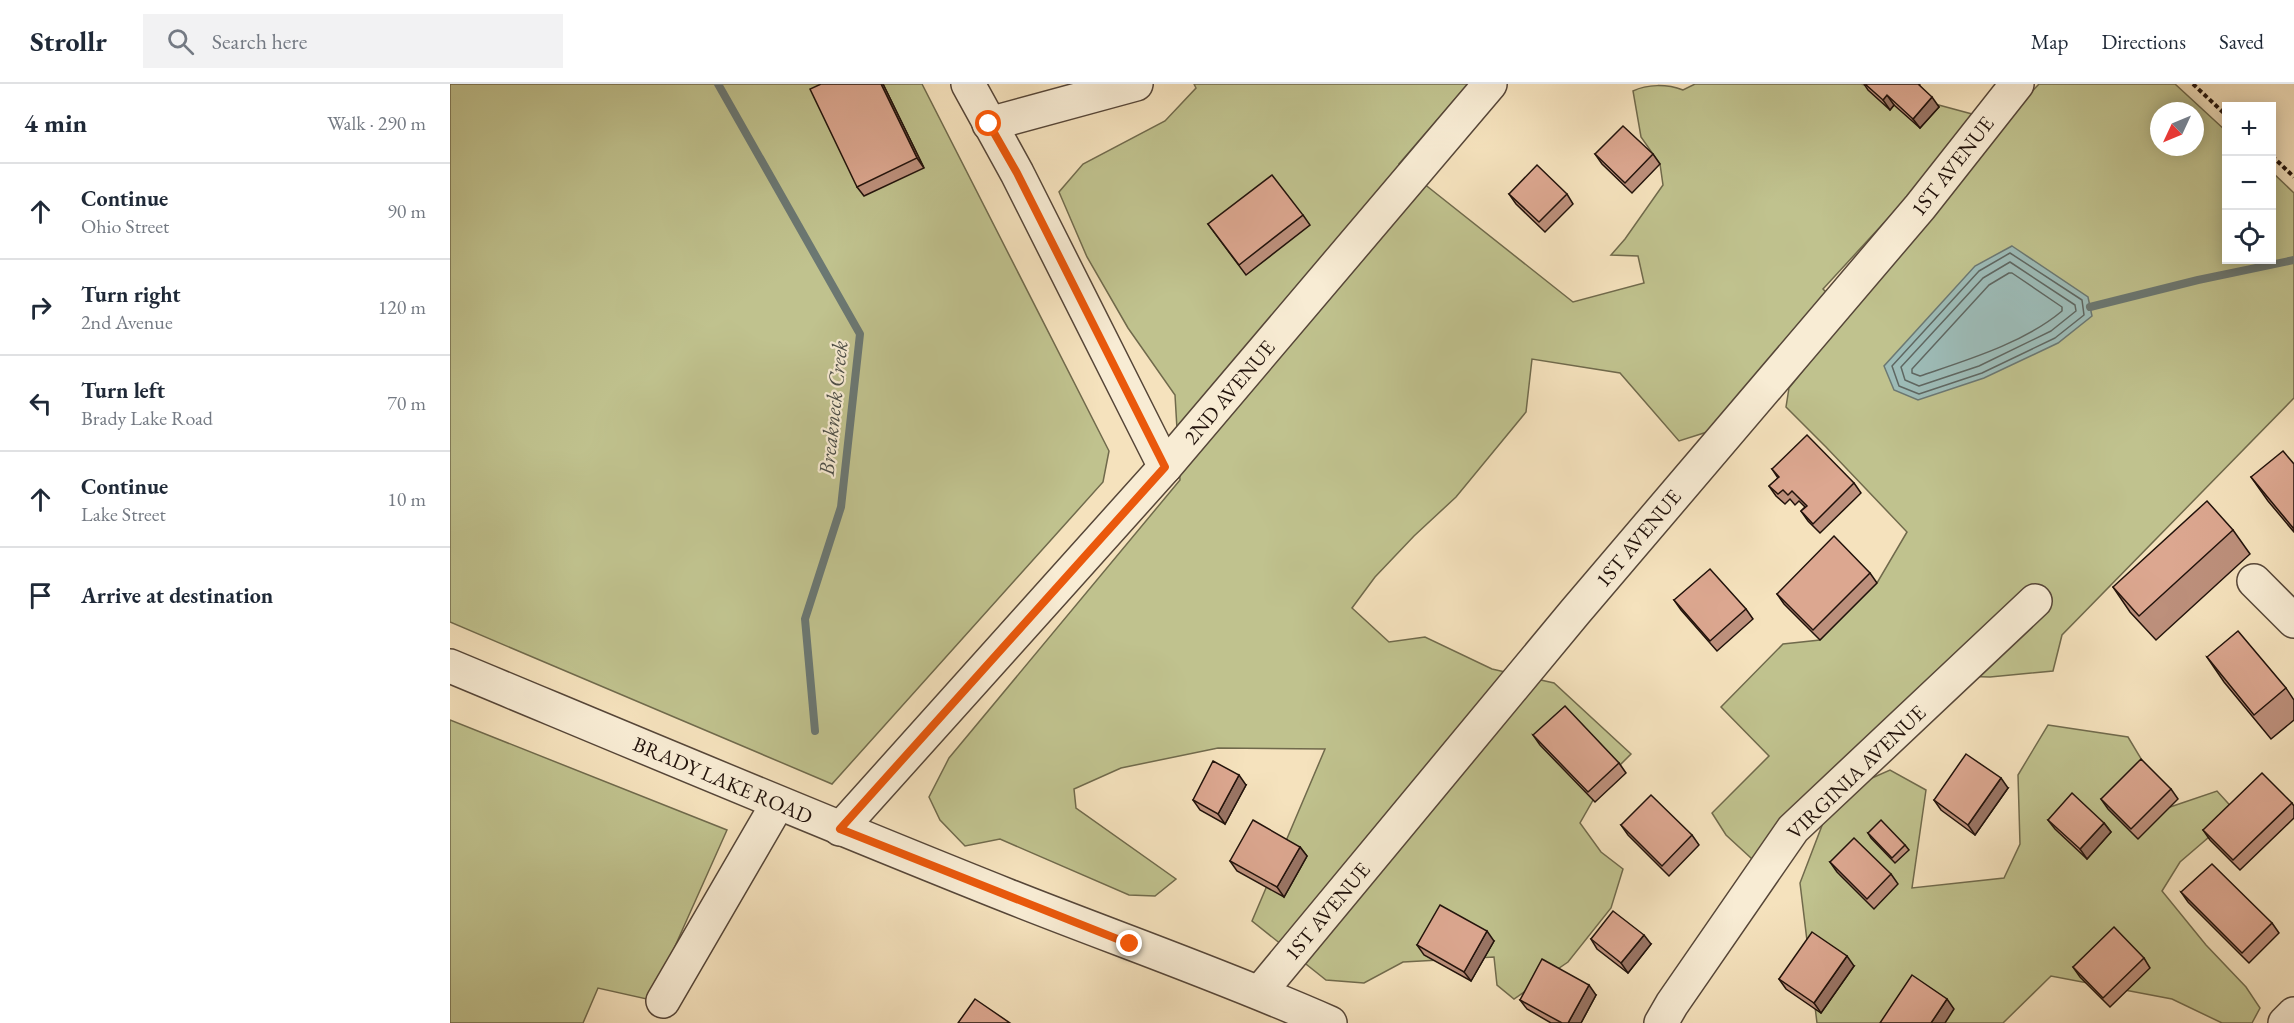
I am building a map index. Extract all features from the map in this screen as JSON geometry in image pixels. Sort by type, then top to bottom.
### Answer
[{"type":"street","points":[[969,84],[1017,173],[1165,467]]},
{"type":"street","points":[[989,124],[1136,84]]},
{"type":"street","name":"2ND AVENUE","points":[[840,829],[1165,467],[1490,84]]},
{"type":"street","name":"1ST AVENUE","points":[[1260,992],[1575,612],[1920,207],[2017,84]]},
{"type":"street","points":[[2254,581],[2294,621]]},
{"type":"street","name":"VIRGINIA AVENUE","points":[[1661,1023],[1793,828],[2035,601]]},
{"type":"street","name":"BRADY LAKE ROAD","points":[[450,666],[840,829],[1097,931],[1260,992],[1330,1023]]},
{"type":"street","points":[[663,1001],[778,803]]},
{"type":"street","points":[[2285,1023],[2294,1014]]},
{"type":"path","points":[[2193,84],[2222,111]]},
{"type":"path","points":[[2276,161],[2294,177]]},
{"type":"green space","points":[[450,84],[922,84],[1109,451],[1103,482],[832,784],[450,622]]},
{"type":"green space","points":[[1194,84],[1468,84],[1399,164],[1573,302],[1644,283],[1638,256],[1611,255],[1663,185],[1660,164],[1641,137],[1633,91],[1657,86],[1683,90],[1695,84],[1861,84],[1972,114],[1938,164],[1823,289],[1838,304],[1789,361],[1743,389],[1707,432],[1679,441],[1620,373],[1532,359],[1526,412],[1456,497],[1375,577],[1352,608],[1389,642],[1425,637],[1492,669],[1554,683],[1631,754],[1604,781],[1580,823],[1601,852],[1623,869],[1611,908],[1568,962],[1514,999],[1497,985],[1494,957],[1403,962],[1364,983],[1326,980],[1252,921],[1325,749],[1218,748],[1121,768],[1074,789],[1076,808],[1176,879],[1155,896],[1129,895],[1000,839],[965,846],[940,820],[929,797],[949,758],[1180,480],[1175,395],[1128,328],[1087,257],[1059,192],[1083,164],[1165,121],[1196,88]]},
{"type":"green space","points":[[2039,84],[2175,84],[2195,102],[2150,102],[2150,156],[2204,156],[2204,111],[2222,127],[2222,264],[2276,264],[2276,176],[2294,193],[2294,398],[2062,635],[2053,671],[1990,677],[1955,676],[1764,870],[1726,835],[1712,813],[1769,756],[1721,707],[1783,644],[1820,640],[1877,583],[1907,532],[1786,407],[1789,388],[2009,116]]},
{"type":"green space","points":[[450,720],[727,830],[651,1000],[598,988],[583,1023],[450,1023]]},
{"type":"green space","points":[[2048,725],[2128,737],[2170,807],[2217,791],[2237,813],[2180,862],[2162,891],[2206,945],[2246,987],[2260,1008],[2252,1023],[2222,1023],[2172,999],[2051,976],[2003,1023],[1817,1023],[1800,883],[1823,823],[1863,782],[1890,770],[1926,790],[1912,888],[2004,878],[2020,844],[2018,775]]},
{"type":"water","points":[[2012,246],[2088,297],[2092,316],[2058,343],[1984,378],[1918,400],[1894,390],[1884,366],[1975,266]]},
{"type":"building","points":[[821,84],[881,84],[917,158],[857,187],[810,89]]},
{"type":"building","points":[[1865,84],[1918,84],[1932,97],[1913,119],[1887,95],[1883,100]]},
{"type":"building","points":[[1623,126],[1653,154],[1625,183],[1595,154]]},
{"type":"building","points":[[1537,165],[1567,194],[1539,222],[1509,194]]},
{"type":"building","points":[[1272,175],[1303,215],[1239,265],[1208,224]]},
{"type":"building","points":[[1807,435],[1854,483],[1813,524],[1801,511],[1807,506],[1792,491],[1788,495],[1783,490],[1778,494],[1769,486],[1779,477],[1772,469]]},
{"type":"building","points":[[2283,451],[2294,464],[2294,529],[2251,477]]},
{"type":"building","points":[[2207,501],[2233,530],[2139,616],[2113,587]]},
{"type":"building","points":[[1834,536],[1870,573],[1813,630],[1777,594]]},
{"type":"building","points":[[1710,569],[1746,609],[1710,641],[1674,600]]},
{"type":"building","points":[[2238,631],[2286,688],[2254,715],[2207,657]]},
{"type":"building","points":[[1565,706],[1619,763],[1588,792],[1533,735]]},
{"type":"building","points":[[1966,754],[2001,778],[1968,825],[1934,800]]},
{"type":"building","points":[[2141,759],[2171,789],[2131,829],[2101,799]]},
{"type":"building","points":[[1213,761],[1239,775],[1218,814],[1193,800]]},
{"type":"building","points":[[2262,773],[2292,803],[2233,860],[2203,830]]},
{"type":"building","points":[[2072,793],[2104,823],[2080,849],[2048,820]]},
{"type":"building","points":[[1651,795],[1692,835],[1662,866],[1621,825]]},
{"type":"building","points":[[1253,820],[1300,847],[1277,887],[1230,861]]},
{"type":"building","points":[[1881,820],[1905,845],[1892,858],[1868,833]]},
{"type":"building","points":[[1854,838],[1891,874],[1867,899],[1830,862]]},
{"type":"building","points":[[2212,864],[2272,923],[2242,953],[2181,892]]},
{"type":"building","points":[[1440,905],[1487,931],[1464,972],[1417,945]]},
{"type":"building","points":[[1613,911],[1644,935],[1621,963],[1591,939]]},
{"type":"building","points":[[2114,927],[2144,958],[2103,998],[2073,967]]},
{"type":"building","points":[[1812,932],[1847,956],[1814,1003],[1779,979]]},
{"type":"building","points":[[1542,959],[1589,985],[1568,1023],[1562,1023],[1520,1000]]},
{"type":"building","points":[[1912,975],[1947,999],[1931,1023],[1880,1023]]},
{"type":"building","points":[[975,999],[1010,1023],[958,1023]]},
{"type":"waterway","name":"Breakneck Creek","points":[[718,84],[860,334],[841,507],[805,619],[815,731]]},
{"type":"waterway","points":[[2090,307],[2198,280],[2294,260]]},
{"type":"route","points":[[989,124],[1017,173],[1165,467],[840,829],[1130,944]]}]
